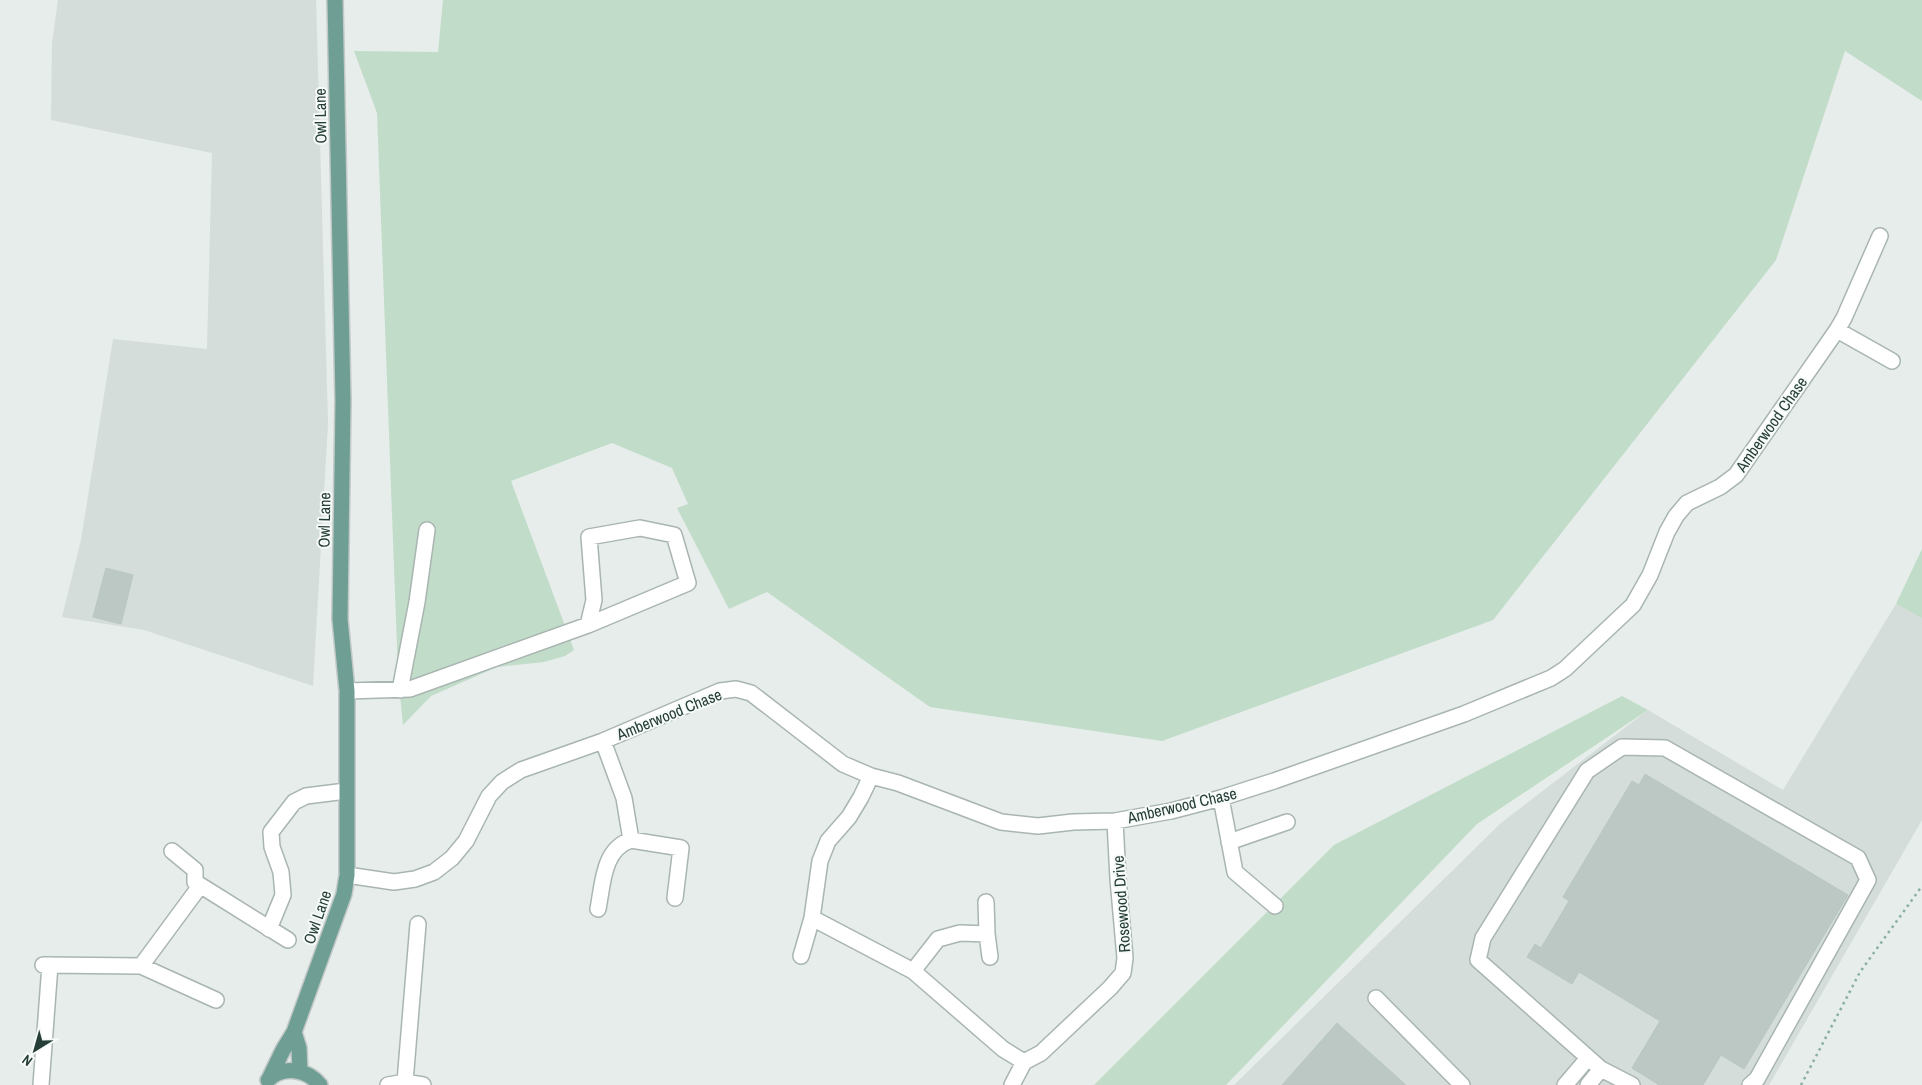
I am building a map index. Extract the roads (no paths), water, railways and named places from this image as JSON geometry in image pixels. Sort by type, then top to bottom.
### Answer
[{"type":"main road","name":"Owl Lane","points":[[266,1082],[294,1032],[344,894],[346,875],[347,692],[340,619],[343,401],[335,0]]},
{"type":"main road","points":[[294,1032],[299,1048],[300,1072],[314,1078],[320,1085]]},
{"type":"main road","name":"Owl Lane","points":[[266,1082],[282,1072],[300,1072]]},
{"type":"street","name":"Amberwood Chase","points":[[346,875],[394,882],[415,879],[434,872],[452,858],[466,841],[489,796],[502,782],[521,770],[603,740],[720,691],[736,688],[751,693],[843,764],[871,776],[898,783],[1001,822],[1038,826],[1073,822],[1115,821],[1171,811],[1221,798],[1464,714],[1533,687],[1565,669],[1633,605],[1645,584],[1667,532],[1686,503],[1720,486],[1736,475],[1837,330],[1880,236]]},
{"type":"street","points":[[1837,330],[1892,360]]},
{"type":"street","points":[[347,692],[410,689],[588,625],[688,583],[674,535],[640,528],[589,537],[594,600],[588,625]]},
{"type":"street","points":[[400,690],[417,602],[427,530]]},
{"type":"street","points":[[603,740],[624,798],[632,840]]},
{"type":"street","points":[[1632,1085],[1601,1069],[1478,960],[1483,938],[1587,771],[1622,747],[1665,748],[1858,858],[1868,880],[1757,1079],[1750,1085]]},
{"type":"street","points":[[801,956],[812,918],[820,861],[828,841],[849,817],[861,798],[871,776]]},
{"type":"street","points":[[269,929],[283,894],[281,872],[272,847],[271,832],[294,802],[306,796],[346,791]]},
{"type":"street","points":[[1221,798],[1235,872],[1275,906]]},
{"type":"street","name":"Rosewood Drive","points":[[1024,1062],[1041,1053],[1124,973],[1125,958],[1115,821]]},
{"type":"street","points":[[1229,842],[1287,822]]},
{"type":"street","points":[[598,909],[605,872],[611,854],[622,843],[632,840],[680,848],[675,898]]},
{"type":"street","points":[[172,851],[195,870],[195,882],[200,886],[288,940]]},
{"type":"street","points":[[142,966],[200,886]]},
{"type":"street","points":[[986,902],[990,957]]},
{"type":"street","points":[[812,918],[913,972],[1003,1049],[1024,1062],[1012,1085]]},
{"type":"street","points":[[405,1084],[418,924]]},
{"type":"street","points":[[913,972],[938,939],[960,933],[987,934]]},
{"type":"street","points":[[41,1085],[47,965],[142,966],[216,1000]]},
{"type":"street","points":[[1376,998],[1462,1085]]},
{"type":"street","points":[[1565,1085],[1588,1058]]},
{"type":"street","points":[[1588,1085],[1601,1069]]},
{"type":"street","points":[[388,1085],[423,1085]]}]
